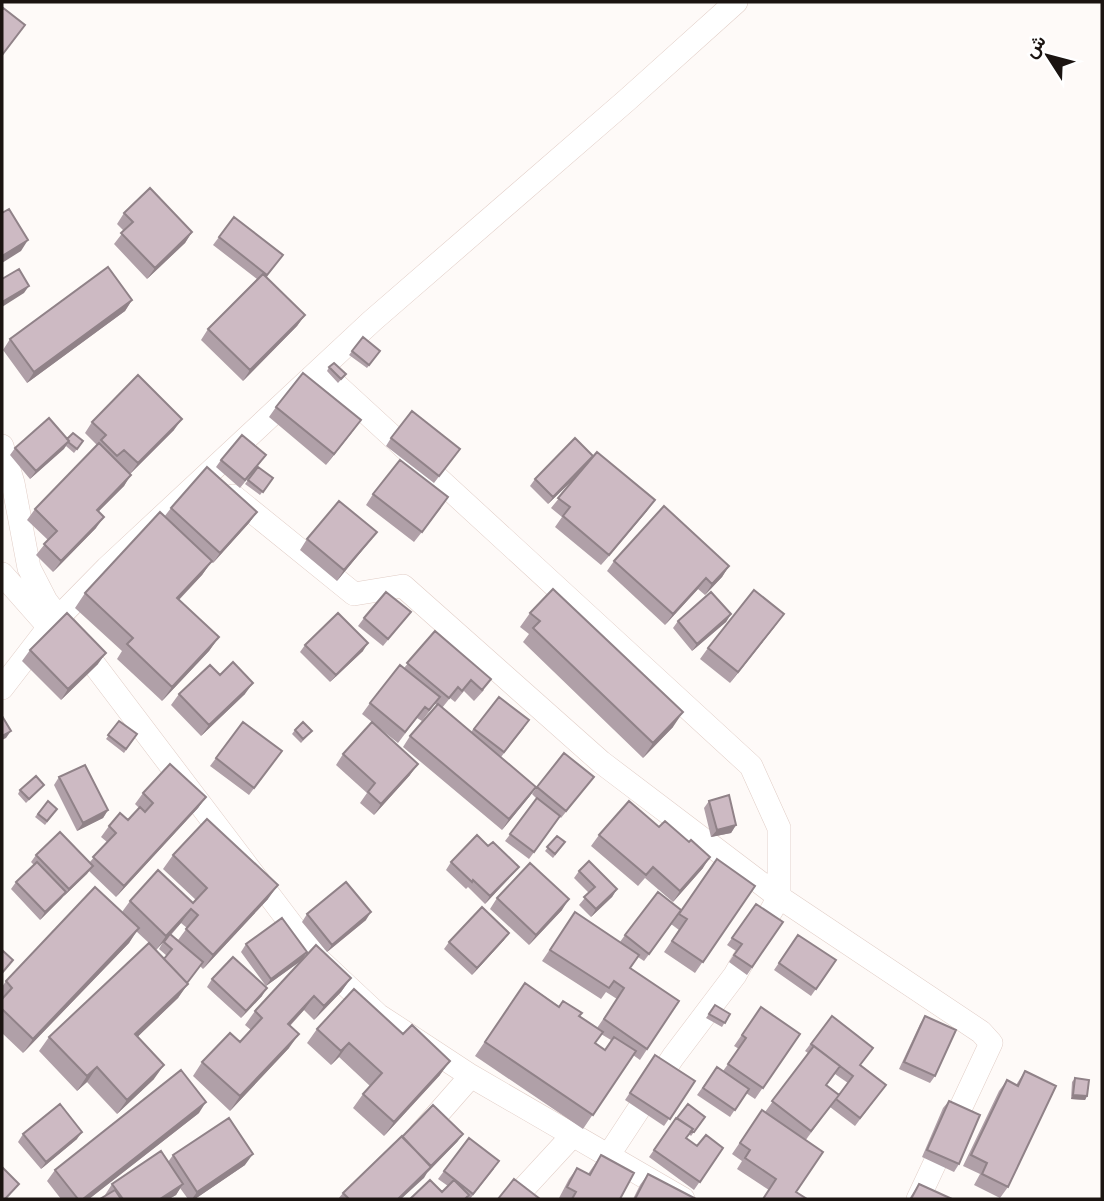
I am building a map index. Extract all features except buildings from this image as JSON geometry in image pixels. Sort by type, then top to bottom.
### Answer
[{"type":"street","points":[[5,677],[107,568],[372,321],[736,2]]},
{"type":"street","points":[[320,370],[751,766],[779,828],[779,897],[735,975],[673,1057],[608,1156]]},
{"type":"street","points":[[2,446],[13,483],[29,568],[54,622]]},
{"type":"street","points":[[207,475],[354,594],[403,586],[601,762],[779,897],[981,1031],[991,1043],[918,1199]]},
{"type":"street","points":[[2,574],[54,622],[316,957],[378,1015],[471,1076],[608,1156],[654,1192],[683,1199]]},
{"type":"street","points":[[409,1147],[471,1076]]},
{"type":"street","points":[[514,1199],[573,1135]]}]
